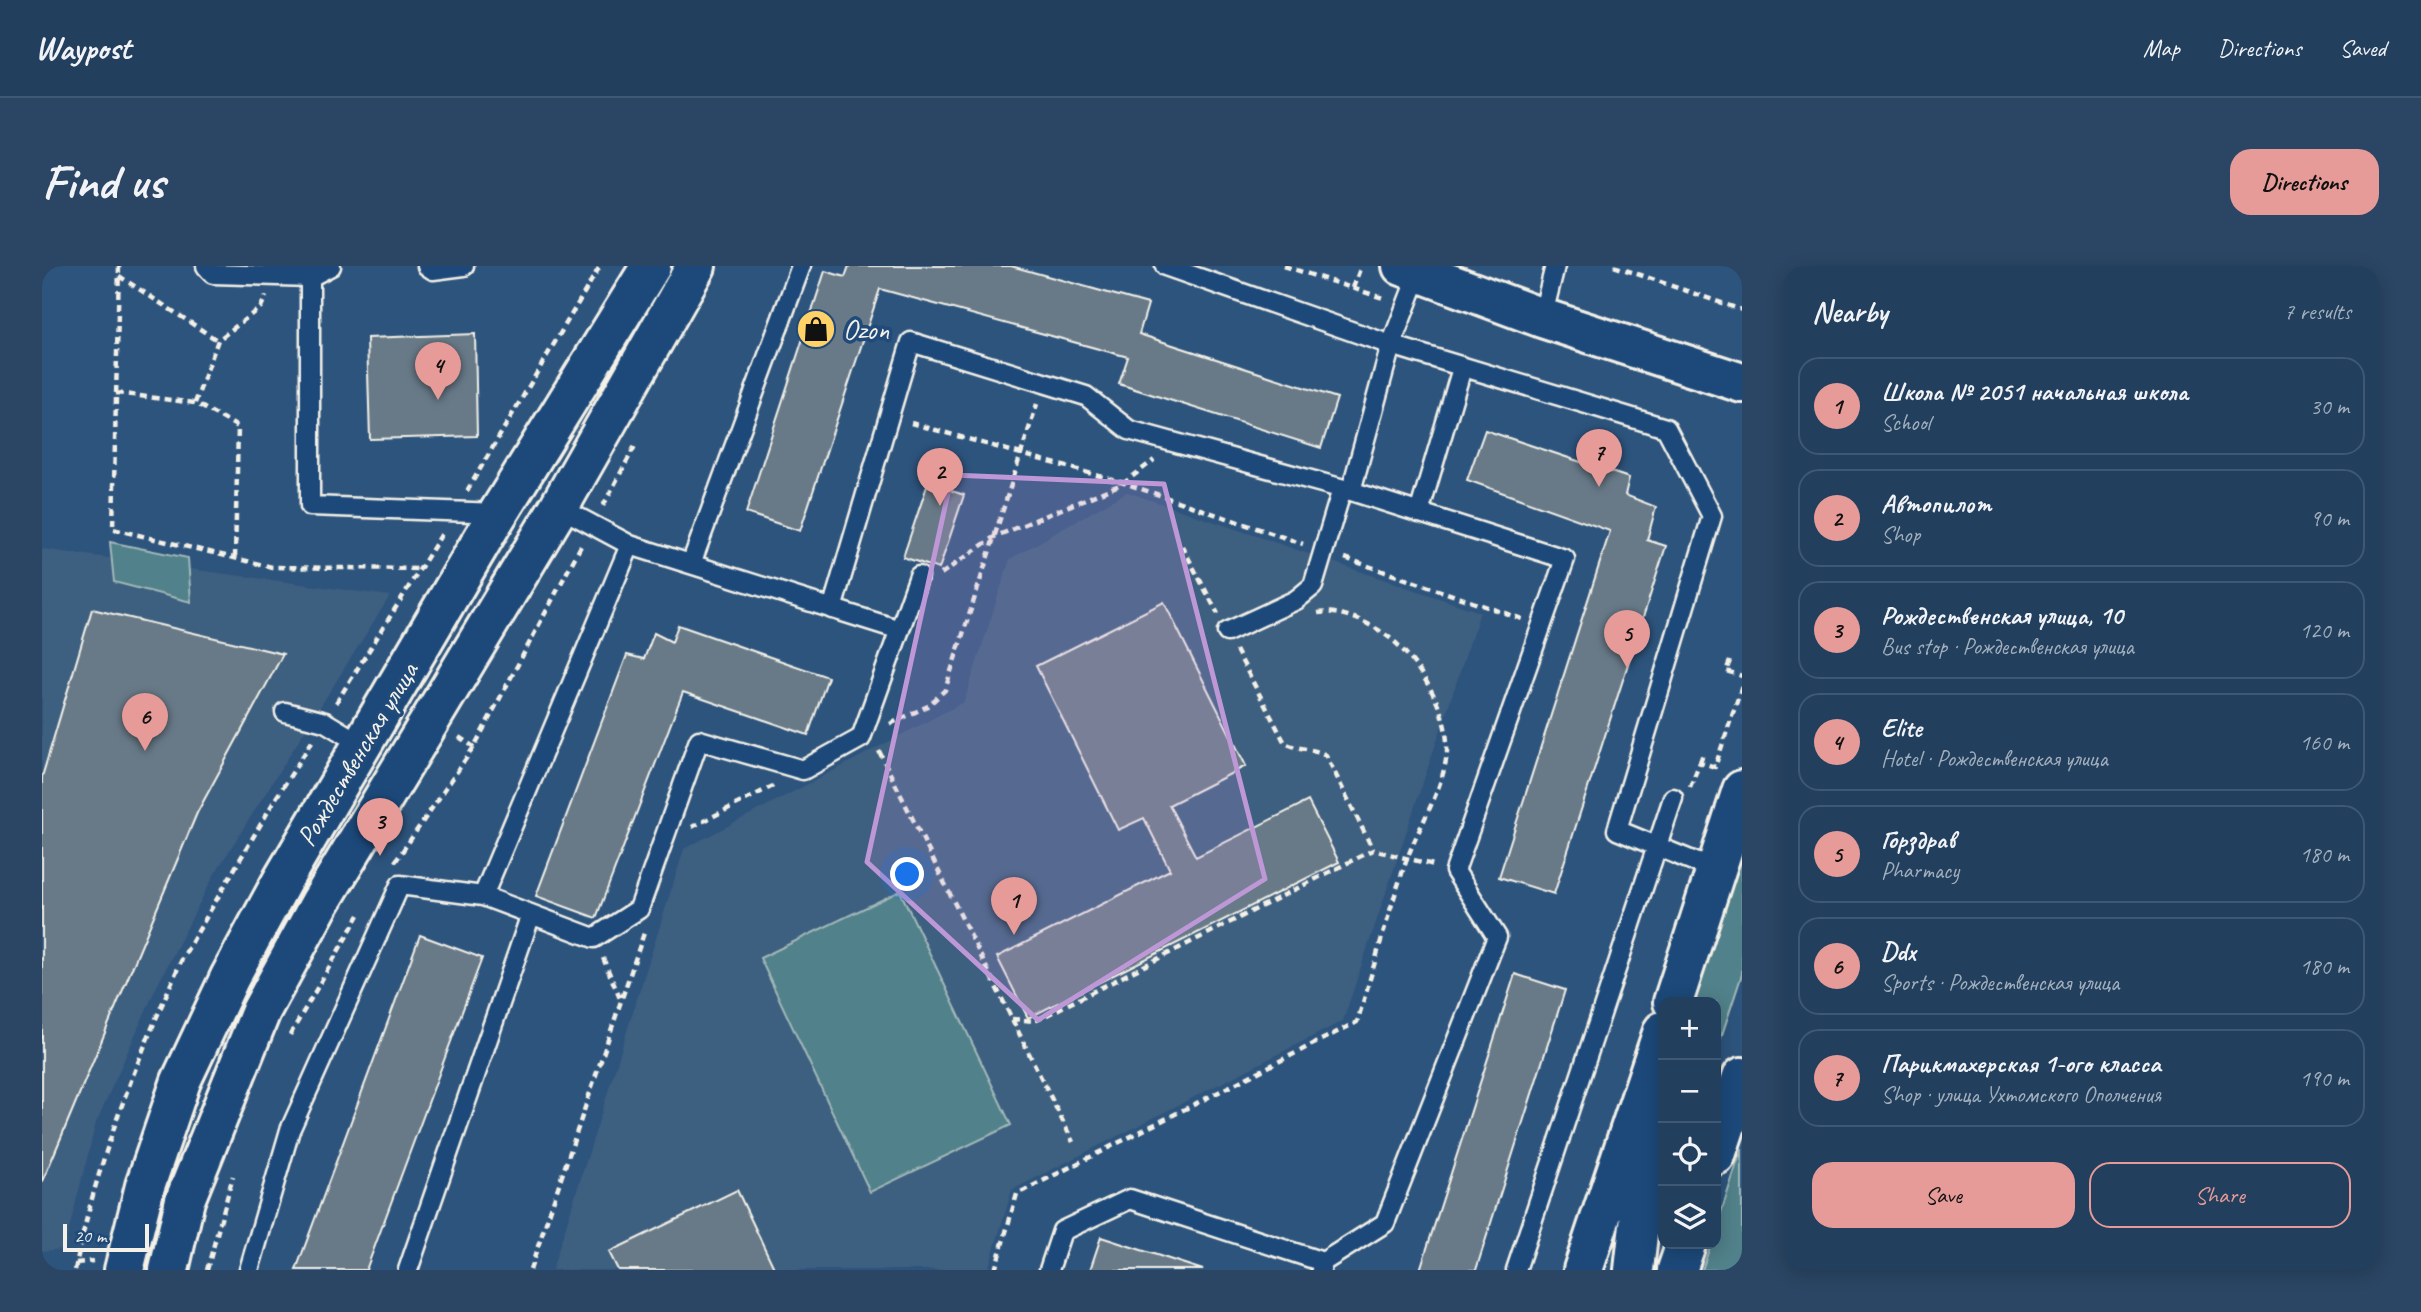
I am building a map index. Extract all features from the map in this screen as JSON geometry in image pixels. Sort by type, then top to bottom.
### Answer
[{"type":"street","name":"Рождественская улица","points":[[124,1270],[145,1186],[181,1081],[256,929],[499,513],[651,266]]},
{"type":"street","name":"Рождественская улица","points":[[169,1270],[185,1200],[222,1102],[261,1011],[320,903],[559,506],[696,266]]},
{"type":"street","points":[[1410,269],[1542,318],[1742,383]]},
{"type":"street","points":[[1674,997],[1742,790]]},
{"type":"street","points":[[1583,1270],[1658,1047]]},
{"type":"street","points":[[1634,1270],[1658,1060]]},
{"type":"street","points":[[1721,1140],[1742,1077]]},
{"type":"street","points":[[1677,1270],[1684,1249]]},
{"type":"lane","points":[[206,266],[213,274],[275,276],[310,276],[331,266]]},
{"type":"lane","points":[[427,266],[433,270],[464,266]]},
{"type":"lane","points":[[691,564],[801,266]]},
{"type":"lane","points":[[1166,266],[1462,369],[1666,428],[1712,516],[1616,830],[1716,870]]},
{"type":"lane","points":[[1542,318],[1556,266]]},
{"type":"lane","points":[[1227,632],[1305,593],[1313,586],[1347,490],[1391,345],[1410,269]]},
{"type":"lane","points":[[310,276],[310,506],[499,513]]},
{"type":"lane","points":[[832,609],[911,342],[1086,396],[1129,430],[1347,490],[1565,559],[1455,871],[1497,937],[1385,1223],[1322,1266],[1130,1199],[1062,1231],[1049,1270]]},
{"type":"lane","points":[[1419,513],[1462,369]]},
{"type":"lane","points":[[559,506],[630,545],[900,630]]},
{"type":"lane","points":[[483,896],[630,545]]},
{"type":"lane","points":[[249,1270],[290,1130],[400,885],[483,896],[594,938],[639,909],[699,740],[803,771],[866,736],[919,576]]},
{"type":"lane","points":[[285,712],[325,722],[363,745]]},
{"type":"lane","points":[[1516,1270],[1673,798]]},
{"type":"lane","points":[[408,1270],[531,914]]},
{"type":"path","points":[[119,266],[113,529],[272,568],[420,569]]},
{"type":"path","points":[[75,1270],[99,1168],[133,1070],[179,966],[276,798],[456,510],[600,266]]},
{"type":"path","points":[[1353,288],[1361,266]]},
{"type":"path","points":[[1614,266],[1742,310]]},
{"type":"path","points":[[119,275],[218,340]]},
{"type":"path","points":[[195,403],[218,340],[261,307],[275,276]]},
{"type":"path","points":[[1044,383],[945,690],[928,706],[866,736],[1073,1142]]},
{"type":"path","points":[[116,393],[195,403],[238,427],[235,558]]},
{"type":"path","points":[[890,416],[1124,483],[1542,625]]},
{"type":"path","points":[[387,874],[474,747],[637,442]]},
{"type":"path","points":[[919,576],[943,574],[994,537],[1124,483],[1177,443]]},
{"type":"path","points":[[1182,546],[1285,743],[1298,750],[1314,749],[1326,755],[1373,850]]},
{"type":"path","points":[[995,1270],[1017,1194],[1357,1022],[1407,858],[1434,798],[1446,759],[1446,731],[1433,694],[1408,656],[1387,634],[1352,618],[1322,612],[1311,614]]},
{"type":"path","points":[[1730,661],[1726,671],[1742,676]]},
{"type":"path","points":[[1700,762],[1704,751]]},
{"type":"path","points":[[663,841],[803,771]]},
{"type":"path","points":[[1012,1019],[1035,1021],[1373,850],[1455,871]]},
{"type":"path","points":[[288,1040],[364,908]]},
{"type":"path","points":[[530,1270],[648,923],[639,909]]},
{"type":"path","points":[[594,938],[621,1001]]},
{"type":"path","points":[[207,1270],[236,1165]]},
{"type":"highlighted area","points":[[952,475],[1164,484],[1265,879],[1038,1020],[867,862]]},
{"type":"shaded area","points":[[1127,492],[1480,612],[1343,1021],[1012,1190],[988,1270],[552,1270],[684,849],[964,702],[1010,559]]},
{"type":"shaded area","points":[[42,549],[390,596],[214,875],[156,988],[96,1123],[64,1249],[42,1251]]},
{"type":"green space","points":[[110,542],[188,558],[191,602],[114,582]]},
{"type":"green space","points":[[1742,823],[1742,974],[1721,1038],[1721,997],[1684,997]]},
{"type":"green space","points":[[900,891],[1011,1125],[870,1192],[760,958]]},
{"type":"green space","points":[[1742,1148],[1742,1270],[1702,1270],[1709,1249],[1721,1249],[1721,1213]]},
{"type":"building","points":[[849,266],[1011,266],[1148,304],[1139,334],[1337,398],[1321,448],[1119,384],[1128,357],[880,289],[800,531],[746,513],[825,271],[845,277]]},
{"type":"building","points":[[475,334],[477,436],[370,439],[367,338]]},
{"type":"building","points":[[1485,430],[1629,478],[1625,495],[1656,507],[1647,540],[1666,546],[1554,894],[1499,877],[1610,531],[1467,480]]},
{"type":"building","points":[[928,483],[964,495],[939,569],[903,557]]},
{"type":"building","points":[[1164,602],[1246,766],[1169,805],[1196,857],[1308,801],[1339,862],[1028,1018],[997,957],[1170,870],[1144,818],[1118,830],[1036,666]]},
{"type":"building","points":[[92,609],[283,654],[197,813],[42,1183],[42,777]]},
{"type":"building","points":[[678,625],[828,677],[808,735],[683,692],[596,918],[536,896],[627,655],[644,659],[654,633],[672,642]]},
{"type":"building","points":[[420,935],[482,958],[366,1270],[296,1270]]},
{"type":"building","points":[[1515,974],[1565,990],[1476,1270],[1420,1270]]},
{"type":"building","points":[[737,1190],[775,1270],[618,1270],[609,1252]]},
{"type":"building","points":[[1101,1237],[1203,1270],[1090,1270]]},
{"type":"place","name":"Ozon","points":[[816,329]]},
{"type":"place","name":"Elite","points":[[438,400]]},
{"type":"place","name":"Парикмахерская 1-ого класса","points":[[1599,487]]},
{"type":"place","name":"Автопилот","points":[[940,506]]},
{"type":"place","name":"Горздрав","points":[[1627,668]]},
{"type":"place","name":"Ddx","points":[[145,751]]},
{"type":"place","name":"Рождественская улица, 10","points":[[380,856]]},
{"type":"place","name":"Школа № 2051 начальная школа","points":[[1014,935]]}]
